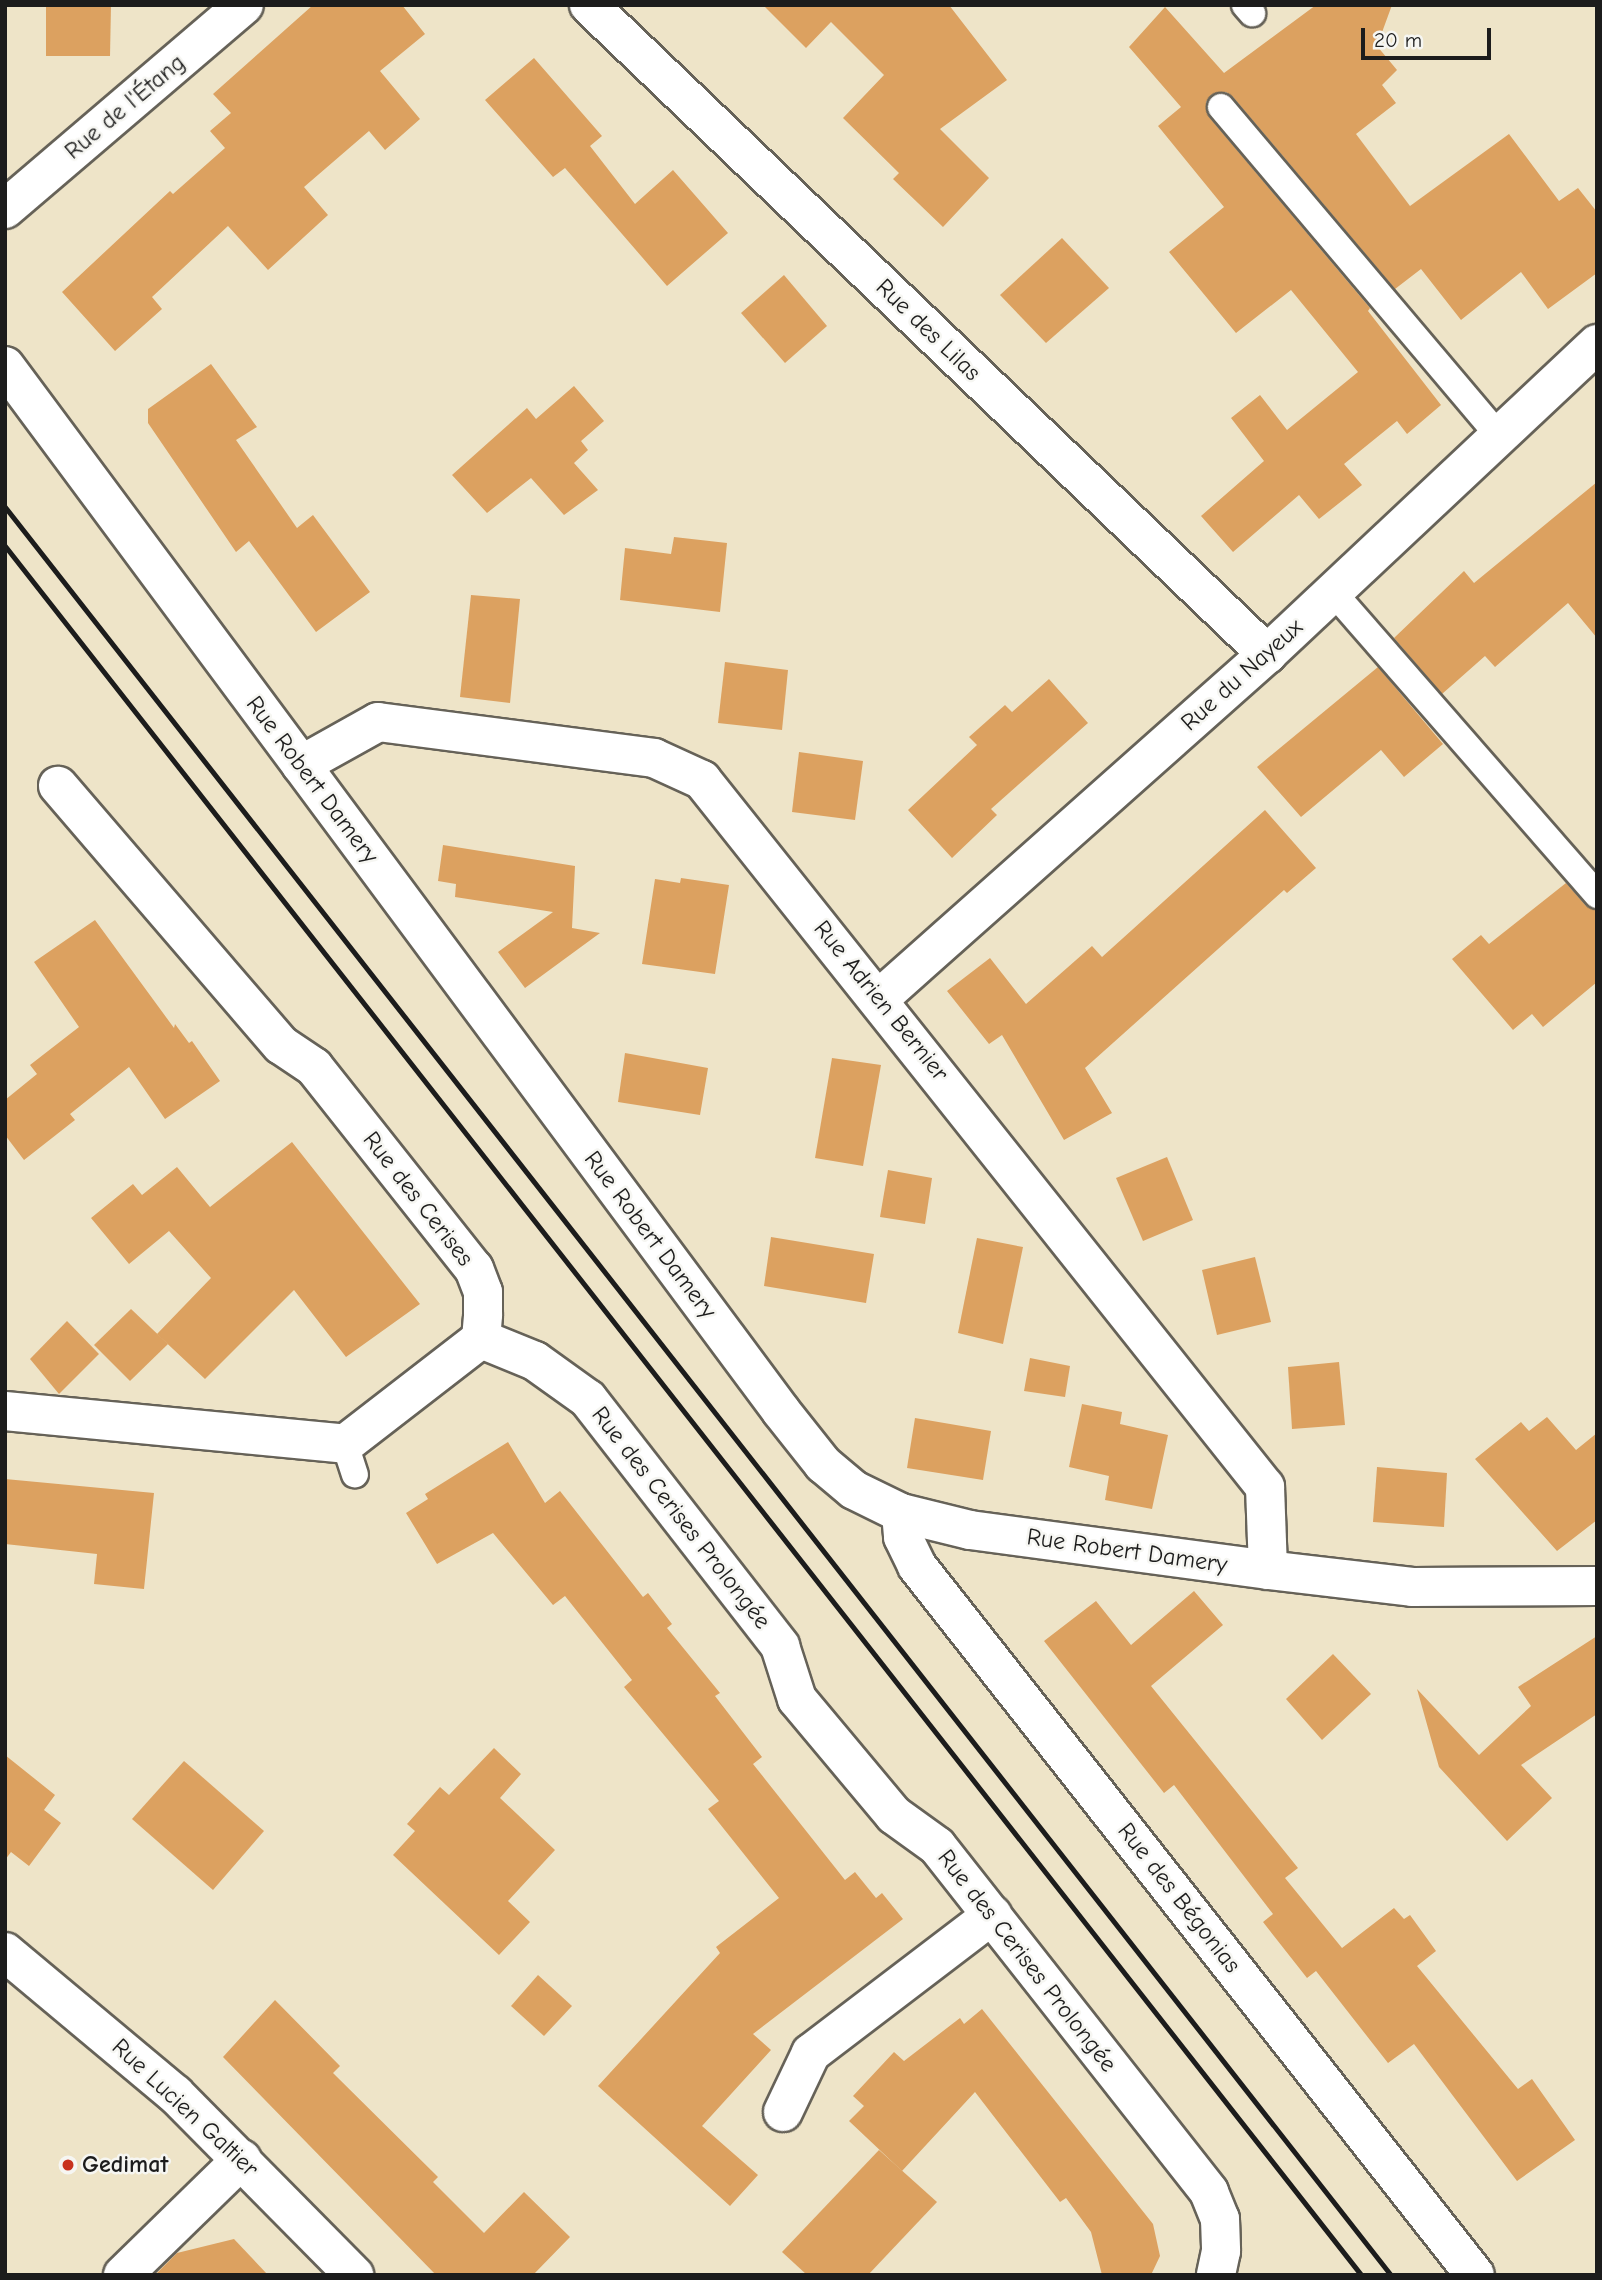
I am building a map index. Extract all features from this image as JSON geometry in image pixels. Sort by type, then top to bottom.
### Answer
[{"type":"street","name":"Rue de l'Étang","points":[[5,209],[244,5]]},
{"type":"street","name":"Rue des Lilas","points":[[589,5],[1267,654]]},
{"type":"street","name":"Rue du Nayeux","points":[[880,998],[1267,654],[1597,344]]},
{"type":"street","name":"Rue Robert Damery","points":[[5,366],[823,1464],[854,1490],[901,1513],[970,1530],[1268,1570],[1412,1587],[1597,1586]]},
{"type":"street","name":"Rue Adrien Bernier","points":[[300,765],[378,722],[654,758],[702,780],[880,998],[1265,1488],[1268,1570]]},
{"type":"street","name":"Rue des Cerises","points":[[58,786],[281,1045],[314,1067],[474,1269],[483,1292],[481,1339]]},
{"type":"street","points":[[5,1411],[350,1459],[481,1339]]},
{"type":"street","name":"Rue des Cerises Prolongée","points":[[481,1339],[535,1362],[588,1399],[780,1646],[797,1699],[894,1815],[937,1846],[1209,2192],[1220,2219],[1221,2251],[1216,2275]]},
{"type":"street","name":"Rue des Bégonias","points":[[901,1513],[903,1537],[917,1566],[1475,2275]]},
{"type":"street","points":[[783,2112],[811,2053],[992,1915]]},
{"type":"street","name":"Rue Lucien Galtier","points":[[5,1952],[152,2073],[242,2159],[354,2275]]},
{"type":"street","points":[[123,2275],[242,2159]]},
{"type":"lane","points":[[1221,107],[1498,436]]},
{"type":"lane","points":[[1333,592],[1597,895]]},
{"type":"building","points":[[46,5],[111,5],[110,56],[46,56]]},
{"type":"building","points":[[313,5],[402,5],[425,34],[380,71],[420,119],[385,150],[369,131],[304,187],[328,215],[268,270],[228,226],[152,297],[162,309],[115,351],[62,292],[170,191],[173,194],[225,148],[210,131],[231,113],[213,94]]},
{"type":"building","points":[[763,5],[949,5],[1007,80],[940,129],[989,178],[943,227],[893,179],[899,173],[843,118],[884,75],[831,22],[806,48]]},
{"type":"building","points":[[1316,5],[1392,5],[1377,46],[1397,70],[1382,85],[1396,103],[1356,134],[1410,206],[1509,134],[1559,201],[1578,188],[1597,212],[1597,273],[1548,309],[1521,272],[1461,320],[1421,269],[1395,289],[1233,97],[1226,92],[1211,95],[1206,102],[1209,117],[1370,308],[1368,311],[1441,405],[1407,434],[1397,421],[1344,464],[1362,485],[1319,519],[1299,495],[1233,552],[1201,516],[1264,461],[1231,418],[1260,395],[1287,430],[1358,372],[1291,290],[1236,333],[1169,252],[1224,207],[1158,126],[1181,107],[1129,47],[1165,7],[1224,73]]},
{"type":"building","points":[[534,58],[602,136],[590,146],[635,204],[673,170],[728,233],[667,286],[565,168],[553,177],[485,100]]},
{"type":"building","points":[[1062,238],[1109,288],[1046,343],[1000,295]]},
{"type":"building","points":[[784,275],[827,326],[785,363],[741,313]]},
{"type":"building","points":[[211,364],[257,427],[236,440],[297,528],[313,515],[370,592],[316,632],[249,541],[236,552],[148,423],[148,409]]},
{"type":"building","points":[[574,386],[604,421],[581,441],[588,450],[574,463],[598,490],[564,515],[531,478],[487,513],[452,475],[527,408],[536,419]]},
{"type":"building","points":[[1597,482],[1597,638],[1568,603],[1495,667],[1485,656],[1442,694],[1394,638],[1464,571],[1474,583]]},
{"type":"building","points":[[674,537],[727,543],[720,612],[620,600],[625,548],[671,554]]},
{"type":"building","points":[[471,595],[520,599],[510,703],[460,697]]},
{"type":"building","points":[[725,662],[788,670],[782,730],[718,723]]},
{"type":"building","points":[[1378,667],[1443,744],[1404,777],[1381,750],[1301,817],[1257,767]]},
{"type":"building","points":[[1049,679],[1088,723],[991,809],[997,815],[952,858],[908,810],[977,745],[969,737],[1005,705],[1012,712]]},
{"type":"building","points":[[799,752],[863,761],[855,820],[792,812]]},
{"type":"building","points":[[1265,810],[1316,868],[1287,893],[1284,890],[1085,1068],[1112,1113],[1064,1140],[1002,1035],[989,1044],[947,991],[990,958],[1026,1004],[1092,946],[1102,957]]},
{"type":"building","points":[[443,845],[575,866],[572,928],[600,933],[525,988],[498,952],[553,912],[455,897],[456,884],[438,881]]},
{"type":"building","points":[[681,878],[729,885],[715,974],[642,964],[655,879],[680,883]]},
{"type":"building","points":[[1566,883],[1586,906],[1597,910],[1597,982],[1543,1027],[1532,1014],[1513,1030],[1452,959],[1481,935],[1489,944]]},
{"type":"building","points":[[95,920],[174,1028],[175,1024],[189,1043],[192,1041],[220,1081],[165,1119],[129,1067],[70,1114],[75,1120],[24,1160],[5,1135],[5,1100],[37,1074],[30,1065],[79,1027],[34,962]]},
{"type":"building","points":[[625,1053],[708,1068],[700,1115],[618,1102]]},
{"type":"building","points":[[832,1058],[881,1065],[863,1166],[815,1158]]},
{"type":"building","points":[[292,1142],[420,1304],[346,1357],[294,1290],[205,1379],[157,1334],[211,1278],[169,1231],[129,1264],[91,1218],[133,1184],[142,1195],[177,1167],[210,1207]]},
{"type":"building","points":[[1167,1157],[1193,1220],[1143,1241],[1116,1178]]},
{"type":"building","points":[[888,1170],[932,1178],[925,1224],[880,1217]]},
{"type":"building","points":[[771,1237],[874,1254],[866,1303],[764,1286]]},
{"type":"building","points":[[977,1238],[1023,1247],[1003,1344],[958,1333]]},
{"type":"building","points":[[1255,1257],[1271,1322],[1217,1335],[1202,1270]]},
{"type":"building","points":[[131,1309],[168,1344],[130,1381],[94,1345]]},
{"type":"building","points":[[67,1321],[99,1354],[59,1394],[30,1359]]},
{"type":"building","points":[[1030,1358],[1070,1366],[1065,1397],[1024,1391]]},
{"type":"building","points":[[1339,1362],[1345,1425],[1292,1429],[1288,1367]]},
{"type":"building","points":[[1082,1404],[1122,1412],[1120,1424],[1168,1435],[1152,1509],[1105,1500],[1109,1476],[1069,1467]]},
{"type":"building","points":[[1547,1417],[1576,1450],[1597,1433],[1597,1520],[1557,1551],[1475,1459],[1521,1422],[1529,1431]]},
{"type":"building","points":[[915,1418],[991,1431],[983,1480],[907,1468]]},
{"type":"building","points":[[508,1442],[545,1503],[560,1491],[643,1597],[648,1593],[672,1624],[667,1628],[720,1693],[715,1696],[762,1757],[753,1764],[845,1880],[855,1872],[876,1898],[882,1893],[903,1919],[753,2034],[771,2050],[702,2126],[758,2175],[730,2206],[598,2086],[720,1953],[716,1947],[779,1898],[708,1809],[719,1801],[624,1687],[632,1680],[565,1596],[553,1605],[493,1533],[437,1564],[406,1513],[428,1499],[425,1494]]},
{"type":"building","points":[[1377,1467],[1447,1473],[1444,1527],[1373,1522]]},
{"type":"building","points":[[5,1479],[154,1493],[144,1589],[94,1584],[97,1554],[5,1544]]},
{"type":"building","points":[[1194,1591],[1223,1625],[1151,1686],[1298,1868],[1285,1878],[1342,1948],[1394,1908],[1404,1919],[1410,1915],[1436,1951],[1417,1966],[1518,2089],[1532,2079],[1575,2140],[1517,2181],[1414,2044],[1388,2063],[1316,1971],[1307,1978],[1263,1922],[1273,1914],[1174,1785],[1164,1793],[1044,1641],[1096,1601],[1131,1645]]},
{"type":"building","points":[[1597,1636],[1597,1714],[1521,1765],[1552,1798],[1507,1841],[1439,1767],[1417,1689],[1479,1755],[1531,1706],[1518,1687]]},
{"type":"building","points":[[1333,1654],[1371,1694],[1322,1740],[1286,1699]]},
{"type":"building","points":[[494,1748],[521,1774],[500,1798],[555,1850],[508,1901],[530,1922],[499,1955],[393,1855],[415,1831],[407,1824],[440,1787],[449,1795]]},
{"type":"building","points":[[5,1755],[55,1795],[44,1810],[61,1823],[29,1866],[11,1852],[5,1860]]},
{"type":"building","points":[[184,1761],[264,1831],[213,1890],[132,1819]]},
{"type":"building","points":[[538,1975],[572,2006],[544,2036],[511,2006]]},
{"type":"building","points":[[275,2000],[340,2066],[333,2073],[438,2177],[433,2182],[484,2233],[524,2192],[570,2237],[533,2275],[436,2275],[223,2057]]},
{"type":"building","points":[[982,2009],[1153,2224],[1160,2256],[1151,2275],[1102,2275],[1091,2232],[1066,2198],[1060,2202],[975,2092],[902,2171],[849,2121],[864,2106],[853,2096],[894,2052],[904,2061],[960,2018],[964,2024]]},
{"type":"building","points":[[879,2150],[937,2202],[868,2275],[807,2275],[782,2252]]},
{"type":"building","points":[[234,2239],[268,2275],[155,2275],[177,2253]]},
{"type":"railway","points":[[5,507],[1391,2275]]},
{"type":"railway","points":[[5,546],[1361,2275]]},
{"type":"place","name":"Gedimat","points":[[68,2165]]}]
